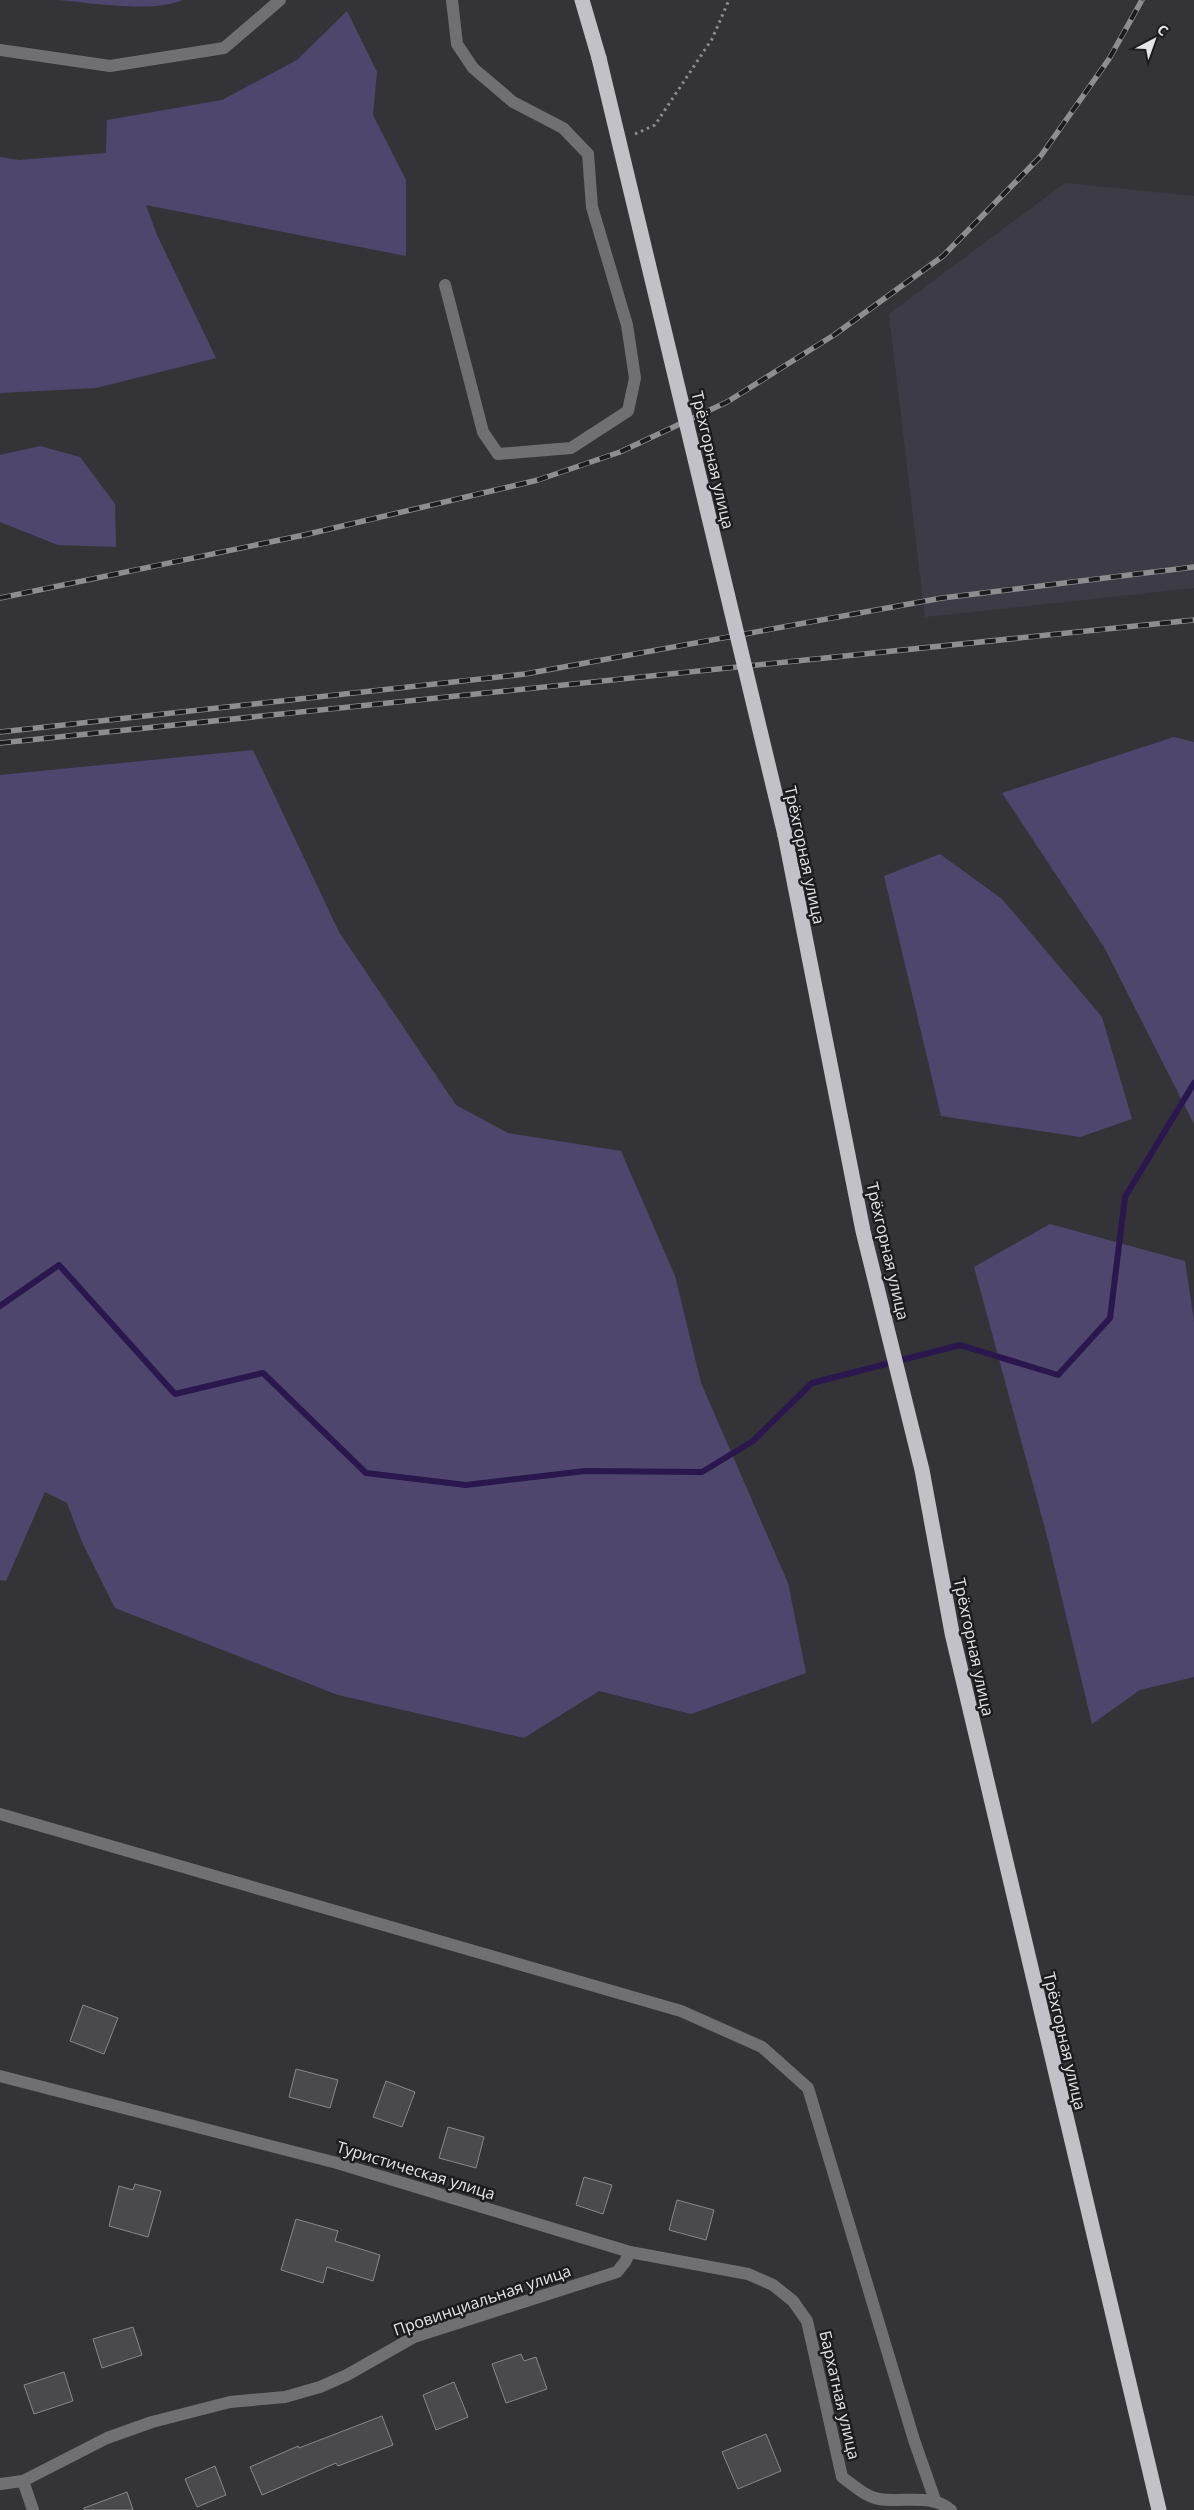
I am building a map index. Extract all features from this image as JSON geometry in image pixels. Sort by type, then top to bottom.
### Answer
[{"type":"highway","name":"Трёхгорная улица","points":[[582,0],[599,58],[785,835],[863,1231],[922,1470],[952,1633],[1158,2510]]},
{"type":"street","points":[[0,50],[110,66],[224,48],[280,0]]},
{"type":"street","points":[[445,284],[483,432],[498,454],[571,448],[628,411],[635,378],[627,325],[592,207],[588,154],[563,128],[513,102],[473,68],[457,44],[452,0]]},
{"type":"street","points":[[0,1814],[681,2011],[762,2047],[808,2088],[914,2440],[936,2500],[951,2510]]},
{"type":"street","name":"Туристическая улица","points":[[0,2076],[338,2163],[630,2252],[748,2274],[773,2285],[794,2301],[807,2321]]},
{"type":"street","name":"Провинциальная улица","points":[[0,2484],[23,2480],[107,2438],[152,2422],[230,2402],[285,2397],[320,2387],[347,2375],[414,2337],[617,2272],[626,2262],[630,2252]]},
{"type":"street","name":"Бархатная улица","points":[[807,2321],[842,2477],[858,2489],[877,2499],[936,2500]]},
{"type":"street","points":[[23,2480],[33,2510]]},
{"type":"path","points":[[630,136],[655,125],[712,39],[729,0]]},
{"type":"shaded area","points":[[59,0],[182,0],[170,4],[140,7]]},
{"type":"shaded area","points":[[347,11],[377,72],[373,115],[406,180],[406,256],[146,205],[157,235],[216,358],[96,388],[0,393],[0,157],[19,160],[106,153],[107,120],[222,100],[297,60]]},
{"type":"shaded area","points":[[1065,183],[1194,196],[1194,588],[925,617],[889,314]]},
{"type":"shaded area","points":[[40,446],[80,457],[115,504],[116,547],[58,545],[0,522],[0,455]]},
{"type":"shaded area","points":[[1174,737],[1194,742],[1194,1124],[1104,947],[1002,793]]},
{"type":"shaded area","points":[[253,750],[339,932],[456,1105],[508,1133],[621,1151],[675,1276],[701,1383],[788,1583],[806,1673],[691,1714],[599,1691],[524,1738],[338,1695],[115,1608],[82,1542],[67,1503],[45,1492],[6,1581],[0,1580],[0,775]]},
{"type":"shaded area","points":[[940,854],[1002,899],[1102,1017],[1132,1119],[1080,1137],[941,1116],[884,876]]},
{"type":"shaded area","points":[[1050,1224],[1185,1261],[1194,1321],[1194,1677],[1140,1690],[1092,1724],[1047,1536],[974,1267]]},
{"type":"building","points":[[83,2005],[118,2018],[104,2054],[70,2041]]},
{"type":"building","points":[[296,2069],[338,2080],[330,2108],[289,2097]]},
{"type":"building","points":[[386,2081],[415,2092],[402,2127],[373,2117]]},
{"type":"building","points":[[448,2127],[484,2137],[476,2168],[439,2158]]},
{"type":"building","points":[[584,2177],[612,2185],[603,2214],[576,2205]]},
{"type":"building","points":[[135,2184],[161,2191],[148,2237],[109,2226],[119,2186],[133,2190]]},
{"type":"building","points":[[677,2200],[714,2210],[706,2240],[669,2230]]},
{"type":"building","points":[[296,2219],[338,2231],[335,2241],[380,2255],[373,2281],[327,2267],[323,2283],[281,2270]]},
{"type":"building","points":[[133,2327],[142,2355],[102,2368],[93,2339]]},
{"type":"building","points":[[521,2354],[524,2361],[536,2357],[547,2389],[506,2403],[492,2364]]},
{"type":"building","points":[[64,2372],[73,2401],[34,2414],[24,2385]]},
{"type":"building","points":[[454,2382],[468,2417],[436,2430],[423,2395]]},
{"type":"building","points":[[382,2416],[393,2445],[338,2466],[336,2463],[262,2495],[250,2467],[298,2446],[299,2448]]},
{"type":"building","points":[[766,2434],[781,2471],[738,2489],[722,2452]]},
{"type":"building","points":[[215,2466],[226,2495],[197,2507],[185,2479]]},
{"type":"building","points":[[127,2492],[133,2510],[84,2510],[84,2508]]},
{"type":"waterway","points":[[0,1306],[59,1265],[175,1394],[263,1373],[366,1473],[466,1485],[585,1471],[702,1472],[753,1441],[812,1383],[960,1345],[1058,1375],[1110,1318],[1125,1197],[1194,1083]]},
{"type":"railway","points":[[0,598],[304,535],[538,480],[620,452],[727,402],[834,335],[943,256],[1040,157],[1109,59],[1142,0]]},
{"type":"railway","points":[[0,732],[525,674],[942,598],[1194,567]]},
{"type":"railway","points":[[0,743],[1194,620]]}]
